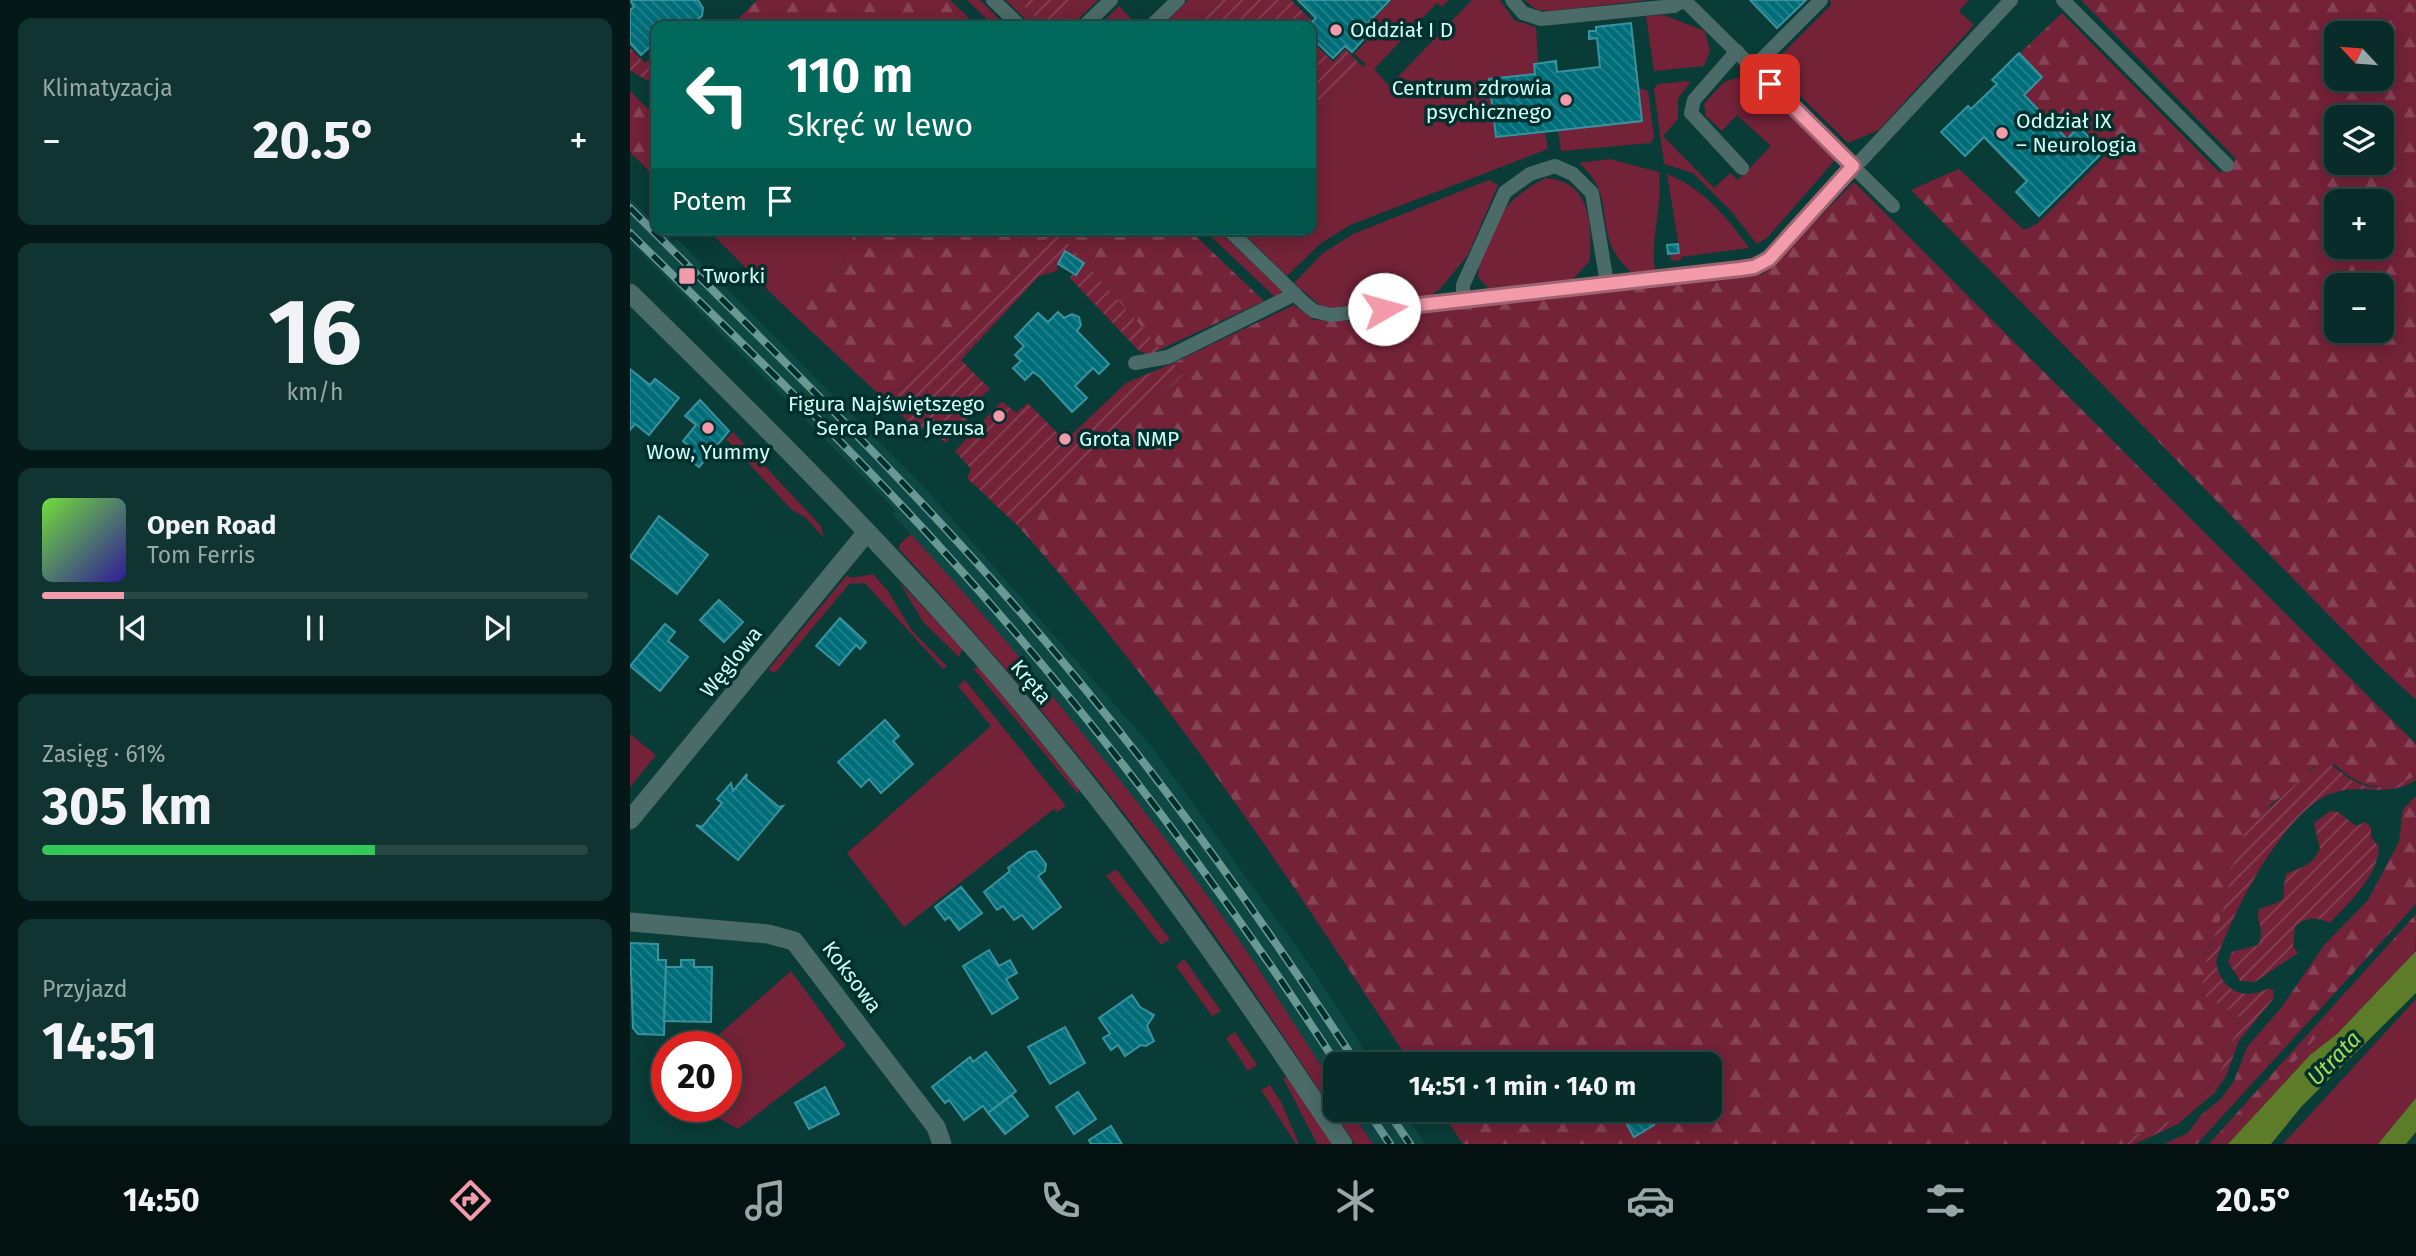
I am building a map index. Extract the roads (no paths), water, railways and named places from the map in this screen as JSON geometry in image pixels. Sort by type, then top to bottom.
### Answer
[{"type":"street","name":"Kręta","points":[[630,293],[867,532],[981,656],[1087,785],[1180,905],[1343,1144]]},
{"type":"street","name":"Węglowa","points":[[630,820],[867,532]]},
{"type":"street","name":"Koksowa","points":[[630,922],[768,934],[794,941],[936,1127],[942,1144]]},
{"type":"lane","points":[[993,0],[1015,21]]},
{"type":"lane","points":[[1089,21],[1111,0]]},
{"type":"lane","points":[[1157,21],[1178,0]]},
{"type":"lane","points":[[1511,0],[1523,13],[1541,19],[1674,6],[1684,0],[1893,206]]},
{"type":"lane","points":[[1753,68],[1821,0]]},
{"type":"lane","points":[[1234,235],[1314,311],[1331,315],[1740,269],[1762,264],[2011,0]]},
{"type":"lane","points":[[2063,0],[2227,165]]},
{"type":"lane","points":[[1737,51],[1694,100],[1691,113],[1742,168]]},
{"type":"lane","points":[[1463,300],[1463,285],[1505,192],[1530,174],[1555,166],[1573,174],[1592,193],[1607,284]]},
{"type":"lane","points":[[1135,363],[1168,357],[1295,295]]},
{"type":"water","name":"Utrata","points":[[2416,951],[2416,993],[2302,1106],[2271,1144],[2228,1144],[2310,1055],[2337,1034]]},
{"type":"water","points":[[2416,1098],[2416,1132],[2406,1144],[2378,1144]]},
{"type":"railway","points":[[630,208],[651,229]]},
{"type":"railway","points":[[630,233],[864,466],[993,607],[1148,797],[1245,929],[1329,1052]]},
{"type":"railway","points":[[657,235],[870,449],[963,547],[1056,653],[1147,767],[1234,883],[1349,1052]]},
{"type":"railway","points":[[1375,1122],[1390,1144]]},
{"type":"railway","points":[[1395,1122],[1410,1144]]},
{"type":"place","name":"Oddział I D","points":[[1336,30]]},
{"type":"place","name":"Centrum zdrowia psychicznego","points":[[1566,100]]},
{"type":"place","name":"Oddział IX – Neurologia","points":[[2002,133]]},
{"type":"place","name":"Tworki","points":[[687,276]]},
{"type":"place","name":"Figura Najświętszego Serca Pana Jezusa","points":[[999,416]]},
{"type":"place","name":"Wow, Yummy","points":[[708,428]]},
{"type":"place","name":"Grota NMP","points":[[1065,439]]}]
